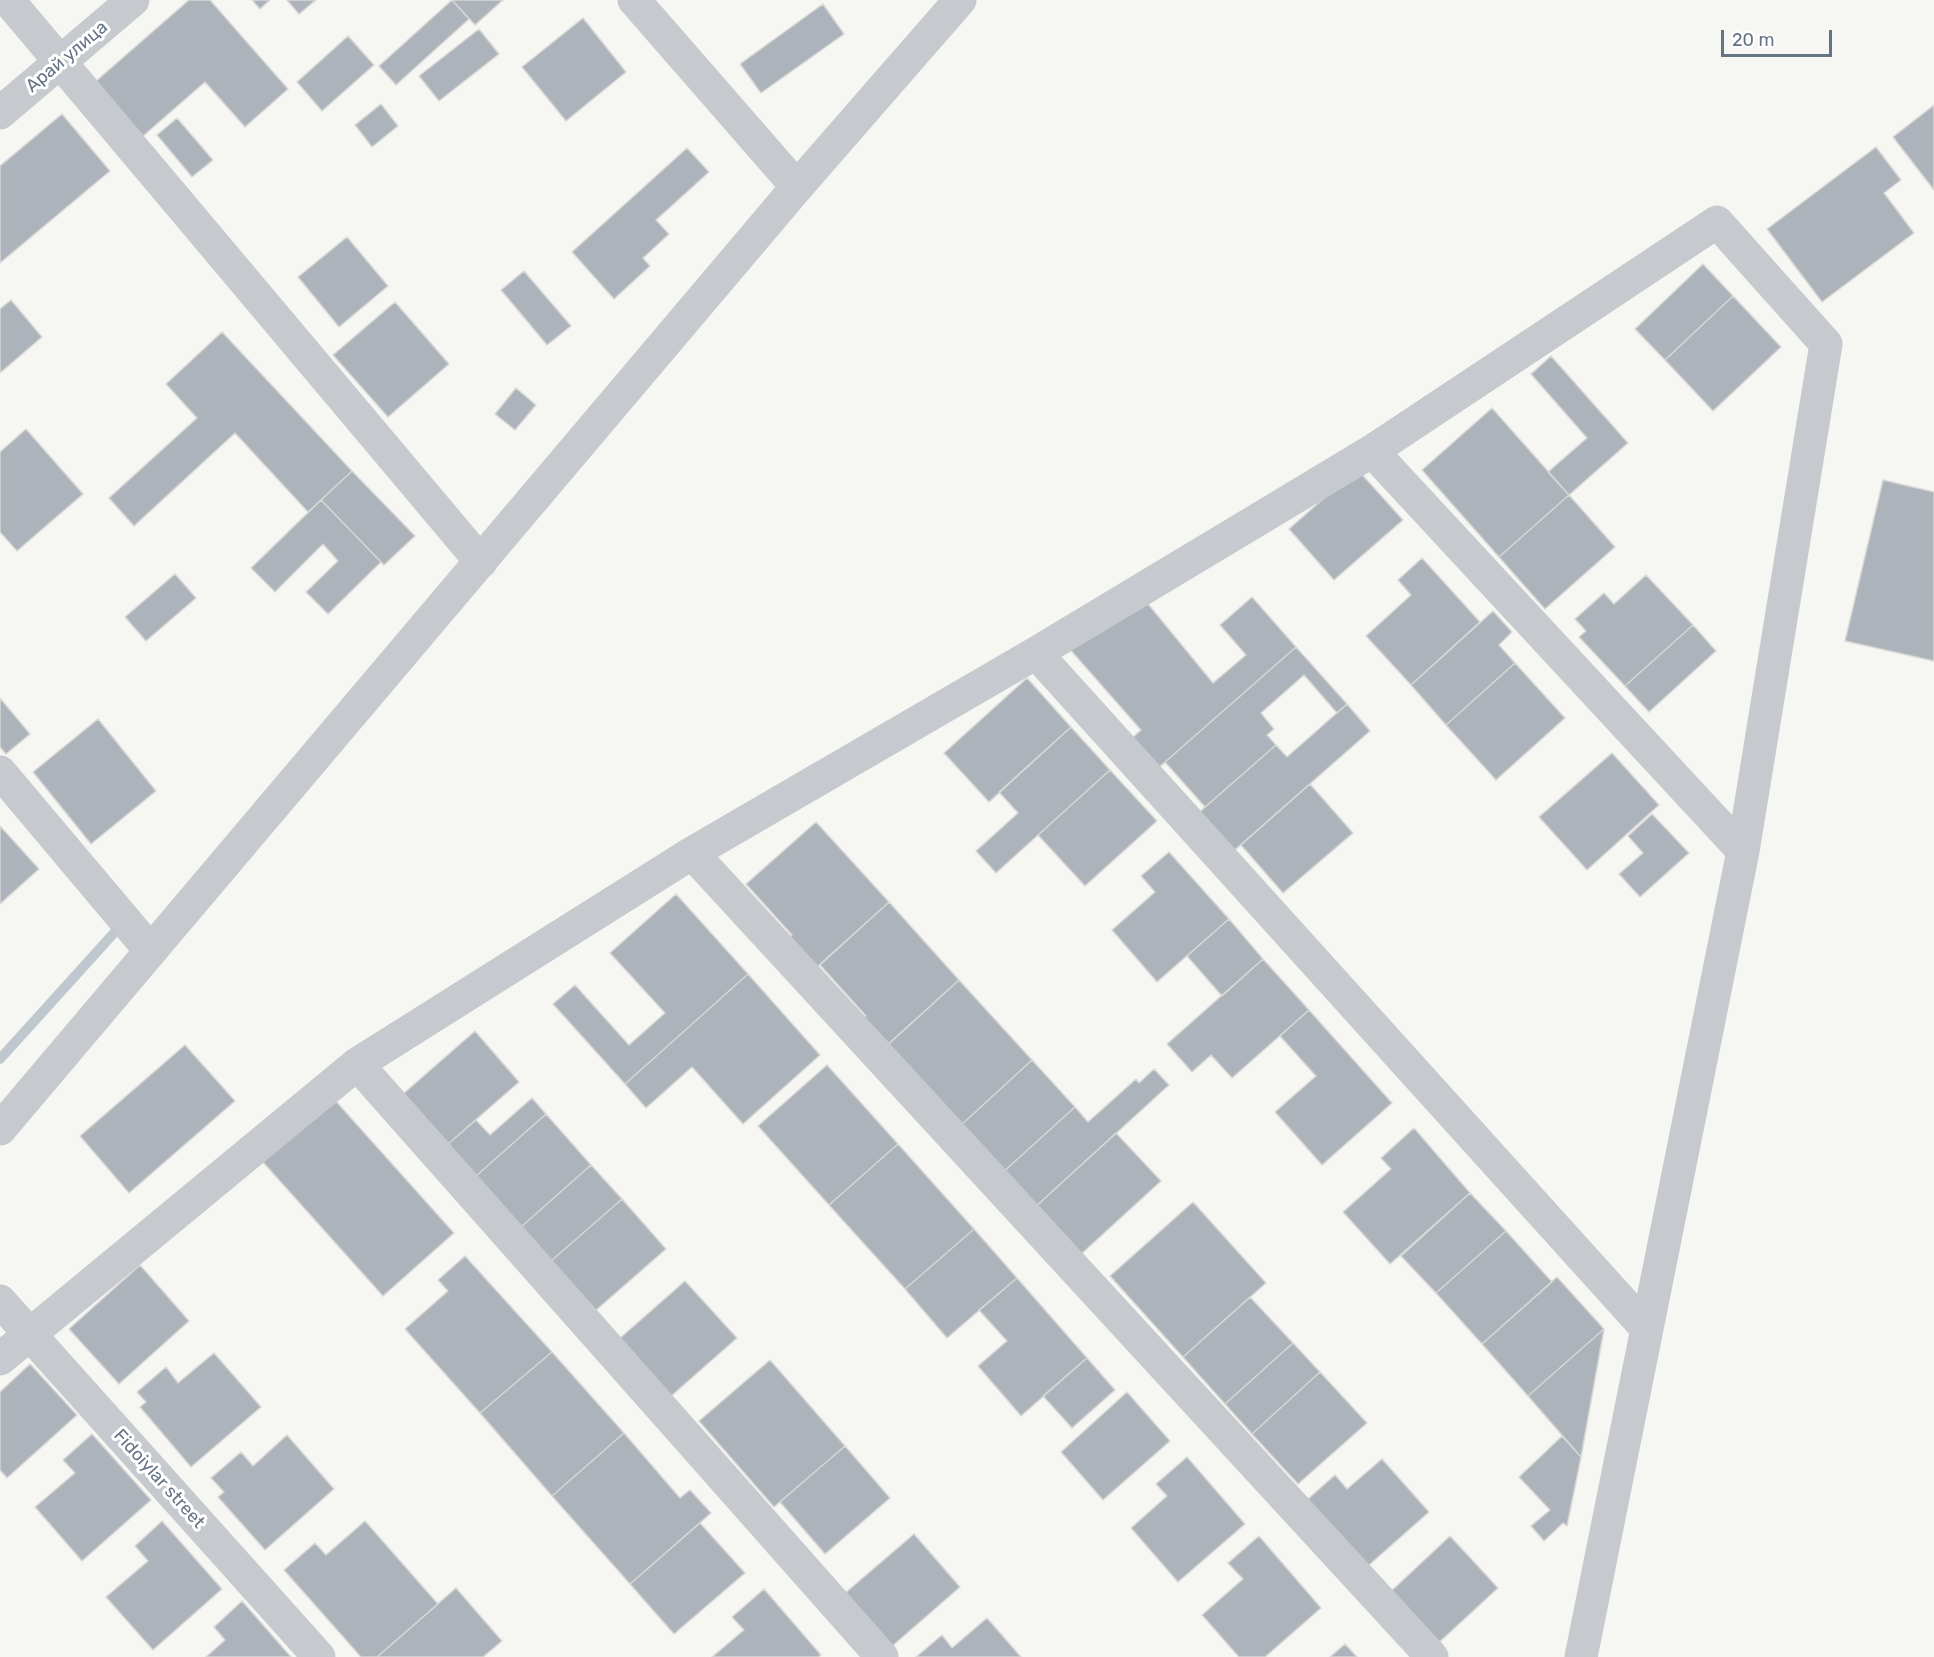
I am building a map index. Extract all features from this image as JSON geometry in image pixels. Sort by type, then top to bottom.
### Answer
[{"type":"street","points":[[8,0],[481,562]]},
{"type":"street","name":"Арай улица","points":[[0,113],[133,0]]},
{"type":"street","points":[[634,0],[797,187]]},
{"type":"street","points":[[0,1130],[797,187],[960,0]]},
{"type":"street","points":[[0,1359],[357,1064],[692,853],[1036,653],[1372,451],[1717,222],[1826,344],[1743,851],[1581,1657]]},
{"type":"street","points":[[1372,451],[1743,851]]},
{"type":"street","points":[[1036,653],[1646,1328]]},
{"type":"street","points":[[0,772],[150,950]]},
{"type":"street","points":[[692,853],[1432,1657]]},
{"type":"street","points":[[357,1064],[882,1657]]},
{"type":"street","name":"Fidoiylar street","points":[[0,1301],[319,1657]]},
{"type":"building","points":[[189,0],[210,0],[288,89],[245,127],[205,82],[143,136],[95,82]]},
{"type":"building","points":[[252,0],[270,0],[260,9]]},
{"type":"building","points":[[287,0],[316,0],[299,14]]},
{"type":"building","points":[[452,0],[503,0],[475,25]]},
{"type":"building","points":[[452,0],[469,19],[396,85],[379,66]]},
{"type":"building","points":[[823,4],[844,34],[761,93],[740,64]]},
{"type":"building","points":[[583,18],[626,72],[566,121],[522,67]]},
{"type":"building","points":[[479,29],[499,54],[439,101],[419,76]]},
{"type":"building","points":[[348,36],[374,65],[322,111],[297,82]]},
{"type":"building","points":[[381,104],[398,126],[372,147],[355,125]]},
{"type":"building","points":[[1934,105],[1934,190],[1893,137]]},
{"type":"building","points":[[62,114],[110,171],[0,263],[0,166]]},
{"type":"building","points":[[177,118],[213,160],[192,177],[157,135]]},
{"type":"building","points":[[1876,147],[1901,180],[1884,193],[1914,233],[1822,302],[1767,229]]},
{"type":"building","points":[[687,148],[709,172],[656,220],[669,234],[643,258],[650,266],[614,299],[572,252]]},
{"type":"building","points":[[347,237],[388,286],[339,327],[298,277]]},
{"type":"building","points":[[1703,264],[1733,296],[1665,360],[1635,329]]},
{"type":"building","points":[[524,271],[571,326],[547,345],[501,290]]},
{"type":"building","points":[[1733,296],[1781,347],[1713,411],[1665,360]]},
{"type":"building","points":[[11,300],[42,337],[0,373],[0,309]]},
{"type":"building","points":[[395,302],[449,364],[388,417],[333,355]]},
{"type":"building","points":[[222,332],[352,471],[308,512],[235,433],[134,526],[109,498],[197,418],[166,384]]},
{"type":"building","points":[[1551,356],[1628,443],[1569,495],[1548,472],[1587,438],[1531,374]]},
{"type":"building","points":[[516,388],[536,405],[515,430],[495,414]]},
{"type":"building","points":[[1492,408],[1569,495],[1499,557],[1422,470]]},
{"type":"building","points":[[26,429],[83,494],[17,551],[0,532],[0,452]]},
{"type":"building","points":[[1357,469],[1403,520],[1334,580],[1289,529]]},
{"type":"building","points":[[352,471],[415,536],[384,565],[321,500]]},
{"type":"building","points":[[1883,480],[1934,492],[1934,661],[1845,641]]},
{"type":"building","points":[[1569,495],[1615,547],[1545,609],[1499,557]]},
{"type":"building","points":[[321,500],[381,562],[328,614],[306,592],[338,561],[323,544],[275,592],[251,568]]},
{"type":"building","points":[[1422,558],[1480,622],[1411,685],[1366,636],[1411,595],[1398,580]]},
{"type":"building","points":[[175,574],[196,598],[146,641],[125,617]]},
{"type":"building","points":[[1646,575],[1693,625],[1625,686],[1579,637],[1586,631],[1575,619],[1604,593],[1614,604]]},
{"type":"building","points":[[1252,597],[1296,647],[1156,770],[1130,740],[1141,730],[1067,646],[1144,599],[1213,683],[1246,655],[1220,625]]},
{"type":"building","points":[[1493,611],[1512,632],[1499,645],[1515,663],[1446,725],[1411,685]]},
{"type":"building","points":[[1693,625],[1716,651],[1649,712],[1625,686]]},
{"type":"building","points":[[1296,647],[1347,704],[1337,713],[1304,675],[1261,713],[1274,729],[1267,735],[1276,745],[1205,807],[1165,762]]},
{"type":"building","points":[[1515,663],[1565,718],[1496,780],[1446,725]]},
{"type":"building","points":[[1027,678],[1071,727],[989,802],[944,753]]},
{"type":"building","points":[[0,698],[30,734],[6,754],[0,747]]},
{"type":"building","points":[[1347,704],[1370,731],[1229,855],[1195,816],[1276,745],[1287,757]]},
{"type":"building","points":[[98,719],[156,791],[91,844],[33,772]]},
{"type":"building","points":[[1071,727],[1110,770],[996,873],[976,851],[1018,813],[999,792]]},
{"type":"building","points":[[1612,753],[1659,805],[1587,870],[1539,817]]},
{"type":"building","points":[[1110,770],[1157,821],[1085,886],[1038,835]]},
{"type":"building","points":[[1310,784],[1353,833],[1283,893],[1241,845]]},
{"type":"building","points":[[1652,814],[1689,853],[1640,897],[1619,874],[1643,853],[1628,836]]},
{"type":"building","points":[[816,822],[889,902],[807,976],[780,946],[792,935],[746,884]]},
{"type":"building","points":[[0,826],[39,869],[0,904]]},
{"type":"building","points":[[1169,852],[1229,919],[1157,982],[1112,930],[1155,892],[1141,876]]},
{"type":"building","points":[[676,894],[748,974],[625,1084],[553,1004],[575,985],[629,1045],[665,1013],[610,953]]},
{"type":"building","points":[[889,902],[959,980],[879,1053],[854,1026],[866,1016],[820,965]]},
{"type":"building","points":[[1229,919],[1263,959],[1222,996],[1187,956]]},
{"type":"building","points":[[1263,959],[1309,1010],[1232,1078],[1211,1055],[1192,1072],[1167,1044]]},
{"type":"building","points":[[748,974],[820,1055],[743,1124],[692,1067],[646,1108],[625,1084]]},
{"type":"building","points":[[959,980],[1032,1060],[959,1127],[886,1046]]},
{"type":"building","points":[[1309,1010],[1392,1103],[1322,1165],[1275,1112],[1316,1076],[1280,1036]]},
{"type":"building","points":[[475,1031],[519,1082],[448,1144],[403,1094]]},
{"type":"building","points":[[185,1045],[235,1101],[129,1193],[80,1136]]},
{"type":"building","points":[[1032,1060],[1075,1107],[1001,1174],[959,1127]]},
{"type":"building","points":[[827,1065],[898,1144],[829,1205],[758,1126]]},
{"type":"building","points":[[1154,1069],[1169,1085],[1033,1209],[1001,1174],[1075,1107],[1088,1122],[1136,1079],[1139,1083]]},
{"type":"building","points":[[333,1098],[454,1233],[383,1296],[262,1161]]},
{"type":"building","points":[[532,1098],[546,1114],[476,1176],[448,1144],[476,1120],[490,1135]]},
{"type":"building","points":[[546,1114],[591,1165],[521,1227],[476,1176]]},
{"type":"building","points":[[1414,1128],[1470,1193],[1390,1264],[1343,1212],[1391,1169],[1381,1158]]},
{"type":"building","points":[[1116,1133],[1161,1181],[1078,1257],[1033,1209]]},
{"type":"building","points":[[898,1144],[974,1229],[905,1289],[829,1205]]},
{"type":"building","points":[[591,1165],[622,1199],[551,1261],[521,1227]]},
{"type":"building","points":[[1470,1193],[1506,1231],[1436,1293],[1401,1256]]},
{"type":"building","points":[[622,1199],[666,1249],[595,1311],[551,1261]]},
{"type":"building","points":[[1193,1202],[1266,1283],[1183,1357],[1110,1276]]},
{"type":"building","points":[[974,1229],[1017,1278],[947,1338],[905,1289]]},
{"type":"building","points":[[1506,1231],[1552,1282],[1482,1344],[1436,1293]]},
{"type":"building","points":[[465,1256],[552,1352],[480,1413],[405,1329],[448,1291],[438,1280]]},
{"type":"building","points":[[140,1265],[189,1321],[119,1384],[69,1329]]},
{"type":"building","points":[[1557,1277],[1604,1329],[1528,1396],[1482,1344]]},
{"type":"building","points":[[1017,1278],[1087,1358],[1021,1416],[978,1366],[1007,1341],[979,1310]]},
{"type":"building","points":[[685,1281],[737,1338],[670,1397],[619,1339]]},
{"type":"building","points":[[1250,1297],[1293,1343],[1225,1404],[1183,1357]]},
{"type":"building","points":[[1604,1329],[1581,1457],[1528,1396]]},
{"type":"building","points":[[1293,1343],[1320,1372],[1252,1434],[1225,1404]]},
{"type":"building","points":[[552,1352],[624,1433],[552,1496],[480,1413]]},
{"type":"building","points":[[214,1353],[261,1407],[191,1467],[140,1407],[146,1402],[137,1392],[166,1367],[178,1383]]},
{"type":"building","points":[[1087,1358],[1115,1390],[1072,1428],[1043,1396]]},
{"type":"building","points":[[770,1360],[845,1446],[774,1507],[699,1421]]},
{"type":"building","points":[[30,1364],[77,1415],[7,1478],[0,1470],[0,1392]]},
{"type":"building","points":[[1320,1372],[1367,1423],[1298,1484],[1252,1434]]},
{"type":"building","points":[[1127,1392],[1170,1441],[1103,1500],[1061,1452]]},
{"type":"building","points":[[624,1433],[680,1498],[690,1490],[711,1513],[630,1584],[552,1496]]},
{"type":"building","points":[[92,1434],[151,1500],[82,1561],[35,1507],[75,1473],[63,1460]]},
{"type":"building","points":[[287,1435],[334,1489],[265,1550],[218,1497],[224,1492],[211,1478],[241,1452],[253,1466]]},
{"type":"building","points":[[1562,1436],[1581,1457],[1567,1526],[1563,1523],[1544,1541],[1531,1526],[1550,1510],[1519,1477]]},
{"type":"building","points":[[845,1446],[890,1498],[825,1554],[780,1502]]},
{"type":"building","points":[[1187,1457],[1245,1524],[1178,1582],[1131,1528],[1167,1496],[1156,1484]]},
{"type":"building","points":[[1382,1459],[1429,1512],[1360,1573],[1307,1500],[1335,1475],[1347,1489]]},
{"type":"building","points":[[162,1521],[222,1589],[153,1650],[106,1597],[148,1561],[135,1546]]},
{"type":"building","points":[[365,1521],[438,1604],[377,1657],[361,1657],[284,1570],[315,1543],[326,1555]]},
{"type":"building","points":[[700,1523],[745,1573],[674,1634],[630,1584]]},
{"type":"building","points":[[914,1534],[960,1587],[890,1648],[844,1594]]},
{"type":"building","points":[[1259,1536],[1321,1608],[1265,1657],[1239,1657],[1202,1615],[1243,1579],[1228,1563]]},
{"type":"building","points":[[1450,1536],[1498,1588],[1434,1647],[1386,1596]]},
{"type":"building","points":[[456,1588],[502,1641],[483,1657],[377,1657]]},
{"type":"building","points":[[764,1589],[821,1655],[818,1657],[712,1657],[744,1630],[732,1617]]},
{"type":"building","points":[[242,1601],[291,1657],[206,1657],[225,1640],[214,1627]]},
{"type":"building","points":[[987,1618],[1021,1657],[916,1657],[942,1635],[952,1648]]},
{"type":"building","points":[[1345,1644],[1357,1657],[1330,1657]]},
{"type":"waterway","points":[[0,1059],[114,933]]}]
